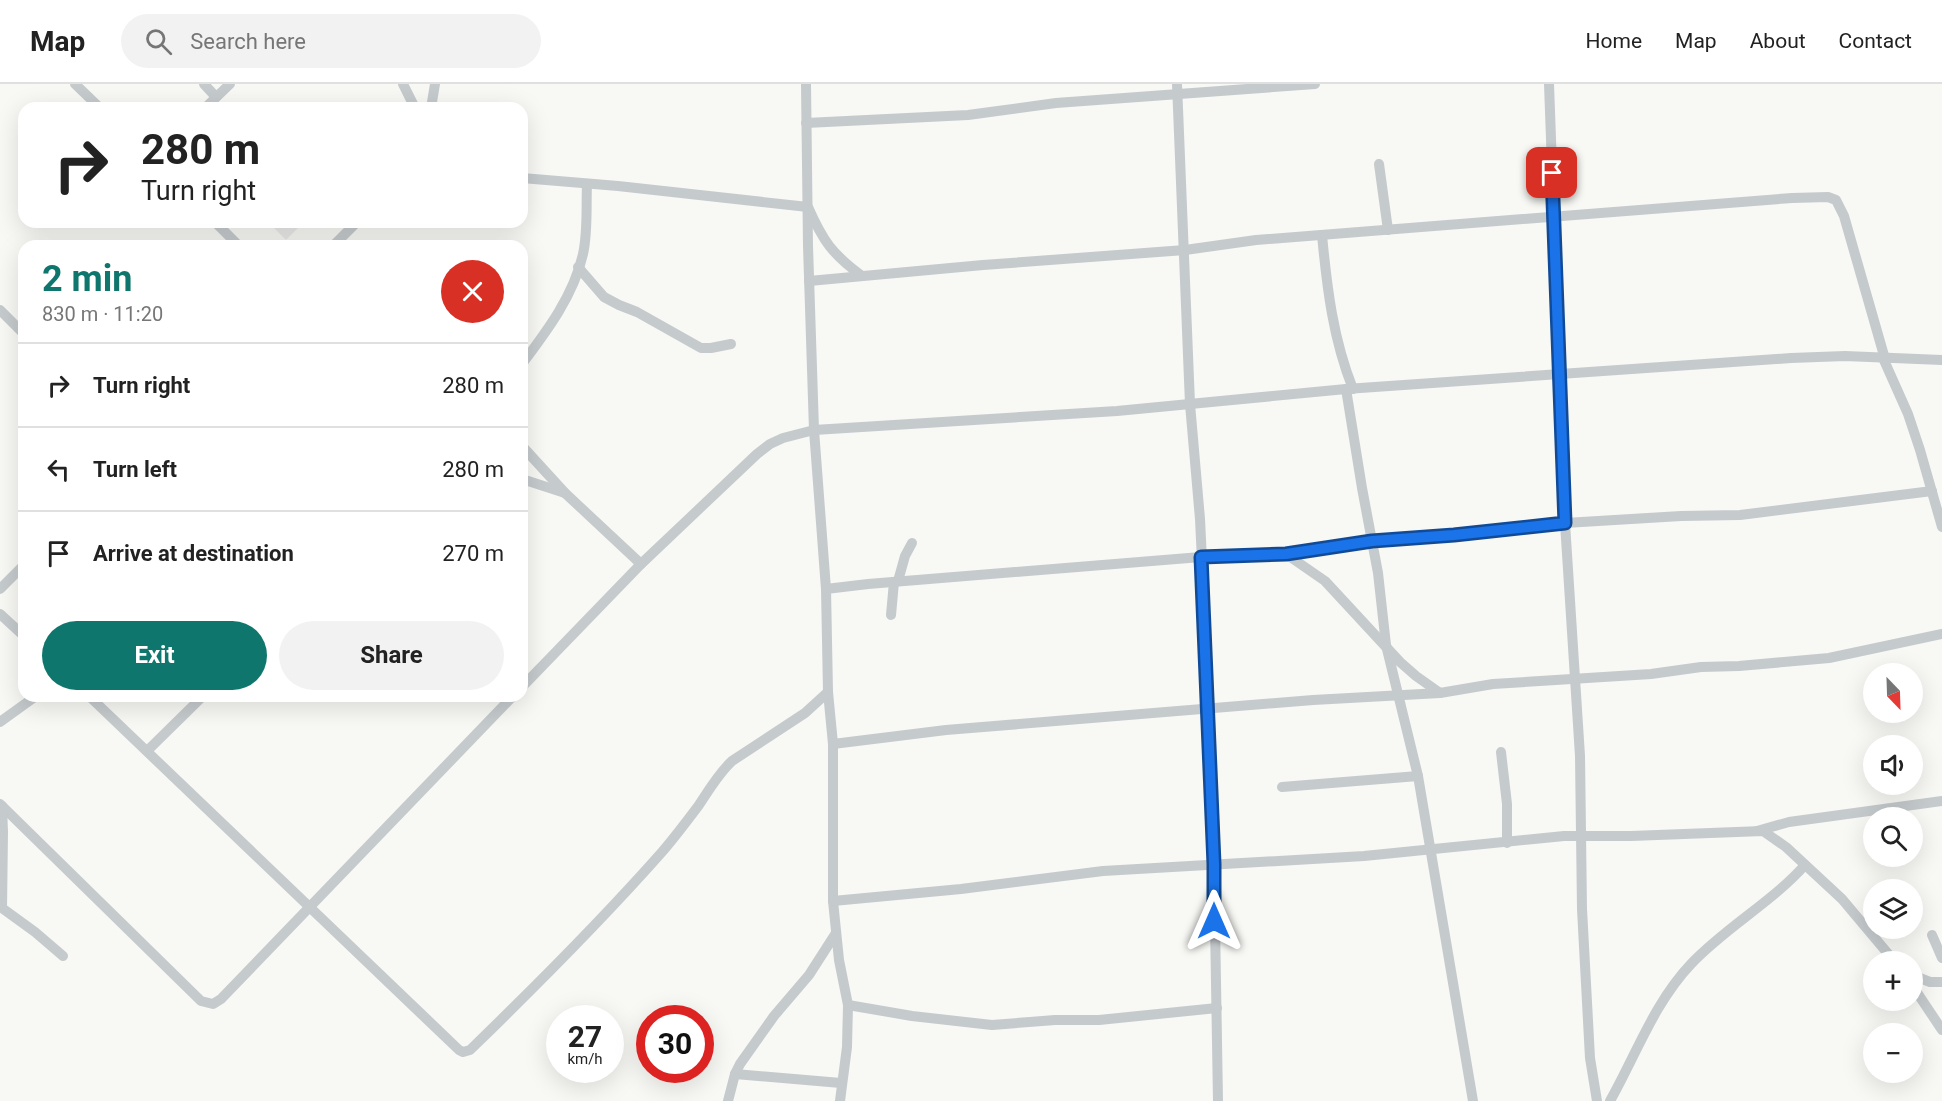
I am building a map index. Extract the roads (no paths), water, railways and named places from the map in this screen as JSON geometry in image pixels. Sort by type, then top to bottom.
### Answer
[{"type":"street","points":[[75,84],[94,102]]},
{"type":"street","points":[[204,84],[216,97]]},
{"type":"street","points":[[211,102],[230,84]]},
{"type":"street","points":[[403,84],[412,102]]},
{"type":"street","points":[[432,102],[435,84]]},
{"type":"street","points":[[806,84],[814,430],[826,589],[828,692],[833,744],[833,901],[848,1005],[848,1047],[840,1101]]},
{"type":"street","points":[[806,123],[968,115],[1177,90],[1315,84]]},
{"type":"street","points":[[1548,84],[1565,523],[1577,679],[1582,909],[1590,1058],[1598,1101]]},
{"type":"street","points":[[1177,90],[1190,404],[1201,557],[1214,864],[1218,1101]]},
{"type":"street","points":[[1379,164],[1388,230]]},
{"type":"street","points":[[528,179],[808,207]]},
{"type":"street","points":[[528,356],[551,325],[566,298],[583,253],[586,184]]},
{"type":"street","points":[[809,281],[1185,250],[1256,240],[1792,198],[1834,198],[1844,216],[1884,359],[1908,414],[1942,527]]},
{"type":"street","points":[[808,207],[820,234],[831,250],[862,276]]},
{"type":"street","points":[[221,228],[233,240]]},
{"type":"street","points":[[339,240],[351,228]]},
{"type":"street","points":[[1322,235],[1334,331],[1350,389],[1378,573],[1386,645],[1418,776],[1473,1101]]},
{"type":"street","points":[[578,267],[604,297],[637,312],[701,348],[731,344]]},
{"type":"street","points":[[0,310],[18,328]]},
{"type":"street","points":[[528,681],[641,564],[770,444],[814,430],[1117,411],[1350,389],[1791,358],[1845,356],[1942,360]]},
{"type":"street","points":[[528,453],[565,494],[641,564]]},
{"type":"street","points":[[528,481],[565,494]]},
{"type":"street","points":[[826,589],[1201,557],[1286,554],[1372,541],[1565,523],[1740,515],[1932,490]]},
{"type":"street","points":[[891,615],[896,582],[912,543]]},
{"type":"street","points":[[1286,554],[1325,581],[1416,676],[1440,693]]},
{"type":"street","points":[[0,590],[18,571]]},
{"type":"street","points":[[0,614],[18,630]]},
{"type":"street","points":[[833,744],[946,730],[1399,694],[1440,693],[1493,684],[1651,674],[1701,667],[1829,658],[1942,634]]},
{"type":"street","points":[[95,702],[459,1050],[468,1051],[590,930],[663,851],[698,807],[723,769],[805,713],[828,692]]},
{"type":"street","points":[[0,722],[28,702]]},
{"type":"street","points":[[147,751],[197,702]]},
{"type":"street","points":[[1,805],[185,985],[206,1004],[213,1004],[221,999],[507,702]]},
{"type":"street","points":[[1501,752],[1507,804],[1507,843]]},
{"type":"street","points":[[1282,787],[1418,776]]},
{"type":"street","points":[[1757,831],[1789,822],[1942,801]]},
{"type":"street","points":[[1,805],[2,908],[63,956]]},
{"type":"street","points":[[833,901],[979,887],[1103,871],[1364,856],[1582,835],[1631,837],[1763,831],[1786,847],[1842,899],[1886,951]]},
{"type":"street","points":[[1610,1101],[1647,1028],[1678,978],[1716,940],[1784,887],[1805,865]]},
{"type":"street","points":[[728,1101],[735,1074],[774,1016],[817,964],[836,933]]},
{"type":"street","points":[[1932,935],[1942,957]]},
{"type":"street","points":[[1923,979],[1942,982]]},
{"type":"street","points":[[1923,1002],[1942,1030]]},
{"type":"street","points":[[848,1005],[912,1016],[992,1025],[1045,1020],[1109,1019],[1217,1008]]},
{"type":"street","points":[[735,1074],[841,1083]]}]
